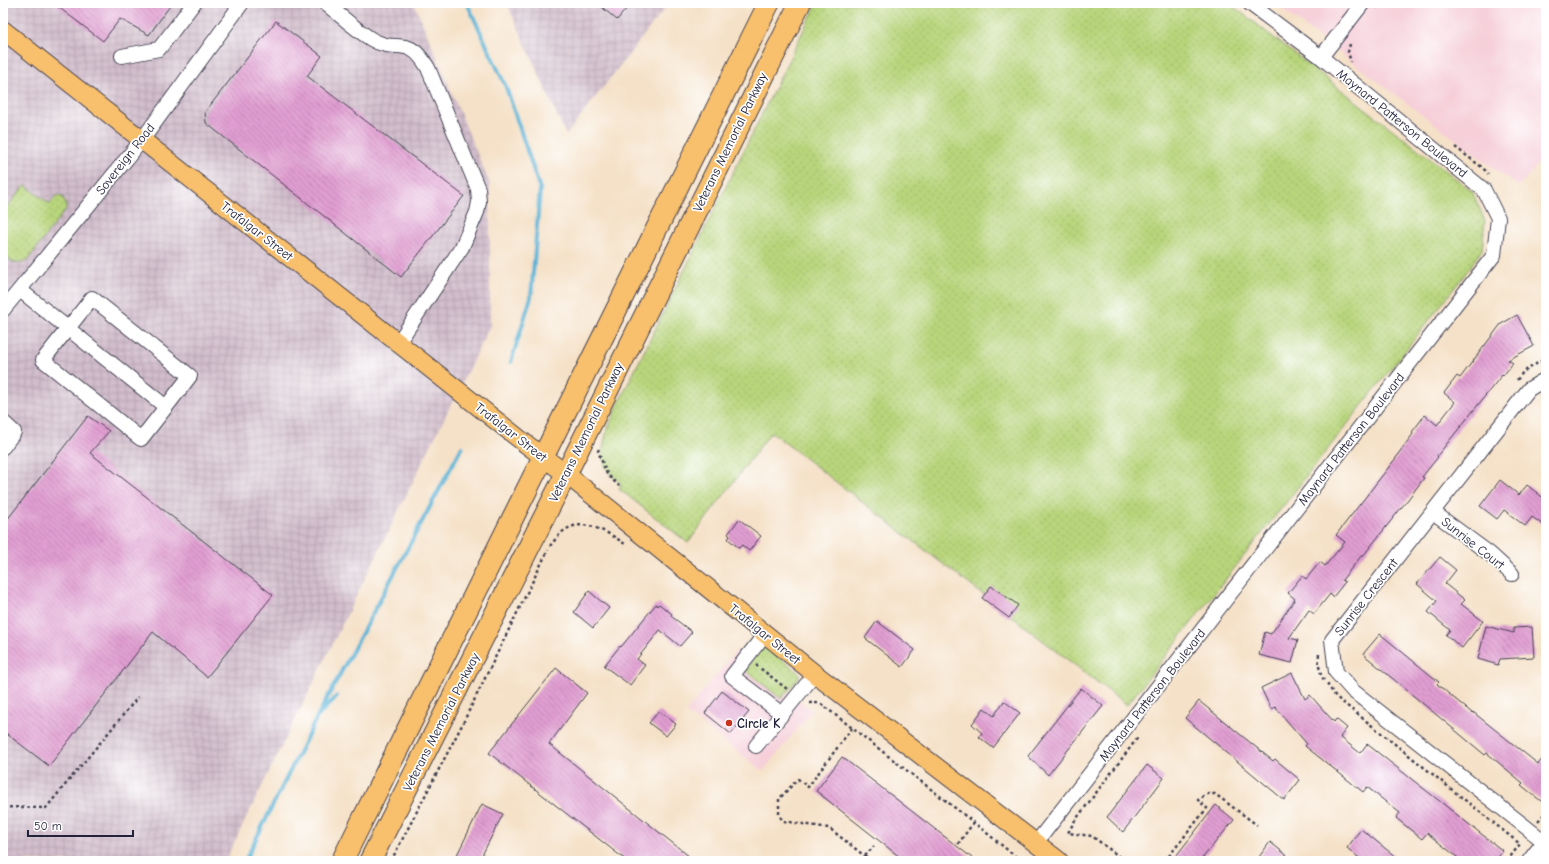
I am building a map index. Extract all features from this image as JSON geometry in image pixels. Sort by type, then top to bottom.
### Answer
[{"type":"highway","name":"Veterans Memorial Parkway","points":[[342,861],[769,3]]},
{"type":"highway","name":"Veterans Memorial Parkway","points":[[370,861],[566,474],[800,3]]},
{"type":"main road","name":"Trafalgar Street","points":[[3,30],[542,457],[566,474],[815,674],[1059,861]]},
{"type":"street","points":[[122,56],[159,49],[194,3]]},
{"type":"street","name":"Sovereign Road","points":[[3,310],[142,140],[242,3]]},
{"type":"street","points":[[325,3],[371,39],[388,45],[408,47],[415,50],[422,58],[428,68],[478,189],[479,202],[477,212],[462,247],[398,342]]},
{"type":"street","name":"Maynard Patterson Boulevard","points":[[1036,843],[1494,255],[1498,218],[1484,190],[1321,57],[1248,3]]},
{"type":"street","points":[[1321,57],[1369,6]]},
{"type":"street","points":[[20,290],[166,408]]},
{"type":"street","points":[[92,298],[190,376],[166,408],[141,439],[43,360],[92,298]]},
{"type":"street","name":"Sunrise Crescent","points":[[1545,842],[1353,691],[1336,672],[1332,640],[1529,389],[1546,379]]},
{"type":"street","points":[[3,422],[14,432],[3,446]]},
{"type":"street","name":"Sunrise Court","points":[[1433,512],[1490,554],[1512,574]]},
{"type":"street","points":[[765,634],[732,676],[782,714]]},
{"type":"street","points":[[756,746],[815,674]]},
{"type":"street","points":[[1529,861],[1545,842]]},
{"type":"path","points":[[1369,6],[1380,3]]},
{"type":"path","points":[[1350,42],[1348,52],[1350,62],[1354,67]]},
{"type":"path","points":[[1452,144],[1483,168],[1492,178]]},
{"type":"path","points":[[1514,384],[1523,372],[1546,358]]},
{"type":"path","points":[[391,861],[465,718],[551,545],[565,530],[586,525],[603,530],[630,547]]},
{"type":"path","points":[[1319,648],[1318,661],[1322,677],[1336,697],[1520,844],[1506,861]]},
{"type":"path","points":[[746,657],[805,703],[820,703],[974,822],[1021,861]]},
{"type":"path","points":[[3,807],[46,808],[138,697]]},
{"type":"path","points":[[852,728],[808,787],[798,779],[779,800],[779,815],[783,821],[829,828],[871,861]]},
{"type":"path","points":[[1125,861],[1092,836],[1068,833],[1074,822],[1143,731]]},
{"type":"path","points":[[1166,861],[1208,808],[1198,800],[1206,794],[1215,794],[1257,825]]},
{"type":"path","points":[[1538,822],[1546,812]]},
{"type":"path","points":[[958,844],[974,822]]},
{"type":"path","points":[[865,856],[874,846]]},
{"type":"shaded area","points":[[3,3],[414,3],[490,184],[490,326],[225,861],[3,861]]},
{"type":"shaded area","points":[[507,3],[669,3],[566,135]]},
{"type":"shaded area","points":[[1273,3],[1546,3],[1546,154],[1519,187]]},
{"type":"shaded area","points":[[737,650],[812,711],[763,771],[686,712]]},
{"type":"green space","points":[[817,3],[1229,3],[1472,191],[1485,221],[1482,250],[1463,277],[1127,705],[771,432],[688,543],[619,489],[621,484],[609,473],[604,463],[603,446],[605,437],[618,404]]},
{"type":"green space","points":[[25,185],[50,204],[57,195],[63,197],[66,209],[27,261],[16,263],[3,254],[3,212]]},
{"type":"green space","points":[[765,646],[799,673],[799,678],[781,699],[745,670],[760,647]]},
{"type":"building","points":[[53,3],[172,3],[149,35],[120,19],[103,41]]},
{"type":"building","points":[[597,3],[631,3],[617,20]]},
{"type":"building","points":[[276,21],[322,56],[307,76],[464,196],[401,277],[206,123],[205,112]]},
{"type":"building","points":[[1517,315],[1534,346],[1508,360],[1513,363],[1437,456],[1438,457],[1422,477],[1424,478],[1409,498],[1342,580],[1345,582],[1333,597],[1330,594],[1314,614],[1309,610],[1289,638],[1298,640],[1292,663],[1259,655],[1265,632],[1271,634],[1295,599],[1288,593],[1302,576],[1306,579],[1320,562],[1325,566],[1345,542],[1336,535],[1399,454],[1413,434],[1412,432],[1425,415],[1437,425],[1455,402],[1444,393],[1457,376],[1460,378],[1501,324]]},
{"type":"building","points":[[88,416],[109,431],[90,453],[273,595],[207,677],[153,632],[49,766],[3,731],[3,525]]},
{"type":"building","points":[[1500,480],[1519,495],[1527,485],[1546,500],[1546,527],[1532,517],[1525,526],[1504,510],[1497,519],[1480,506]]},
{"type":"building","points":[[739,519],[761,536],[749,551],[742,545],[739,548],[728,539],[730,536],[728,534]]},
{"type":"building","points":[[1440,557],[1456,570],[1445,584],[1465,600],[1461,604],[1483,621],[1462,648],[1446,635],[1450,630],[1428,612],[1437,601],[1417,584]]},
{"type":"building","points":[[991,586],[1018,605],[1009,618],[982,598]]},
{"type":"building","points":[[589,591],[609,608],[593,628],[574,612]]},
{"type":"building","points":[[656,604],[657,606],[659,604],[672,614],[671,616],[692,632],[680,646],[660,630],[637,659],[645,665],[630,685],[604,666]]},
{"type":"building","points":[[877,621],[915,650],[902,667],[865,638]]},
{"type":"building","points":[[1486,626],[1514,633],[1514,628],[1532,627],[1534,657],[1500,659],[1498,665],[1478,659]]},
{"type":"building","points":[[1380,634],[1439,682],[1437,684],[1472,713],[1473,712],[1538,764],[1546,755],[1546,805],[1521,785],[1523,783],[1487,753],[1485,755],[1363,654]]},
{"type":"building","points":[[556,668],[587,693],[549,744],[695,861],[627,861],[489,753]]},
{"type":"building","points":[[1292,673],[1305,699],[1310,695],[1334,722],[1336,719],[1347,728],[1340,737],[1360,753],[1367,744],[1503,851],[1495,861],[1462,861],[1427,833],[1422,839],[1396,818],[1400,813],[1367,787],[1363,792],[1305,746],[1307,744],[1275,707],[1271,709],[1261,688]]},
{"type":"building","points":[[1081,688],[1103,706],[1048,775],[1028,756]]},
{"type":"building","name":"Circle K","points":[[722,691],[749,712],[731,734],[705,713]]},
{"type":"building","points":[[1004,701],[1020,713],[993,748],[979,737],[982,733],[972,724],[984,708],[994,716]]},
{"type":"building","points":[[1199,701],[1273,761],[1275,759],[1300,780],[1284,800],[1185,718]]},
{"type":"building","points":[[659,711],[676,724],[666,736],[649,723]]},
{"type":"building","points":[[842,757],[976,861],[905,861],[816,791]]},
{"type":"building","points":[[1147,765],[1164,778],[1123,832],[1107,817]]},
{"type":"building","points":[[482,804],[503,814],[479,861],[454,861]]},
{"type":"building","points":[[1216,805],[1234,820],[1200,861],[1172,861]]},
{"type":"building","points":[[1361,829],[1401,861],[1363,861],[1347,848]]},
{"type":"building","points":[[1270,842],[1294,861],[1256,861]]},
{"type":"waterway","points":[[467,3],[506,87],[540,189],[531,297],[511,362]]},
{"type":"waterway","points":[[317,717],[462,447]]},
{"type":"waterway","points":[[245,861],[317,717],[337,696]]},
{"type":"place","name":"Circle K","points":[[729,723]]}]
